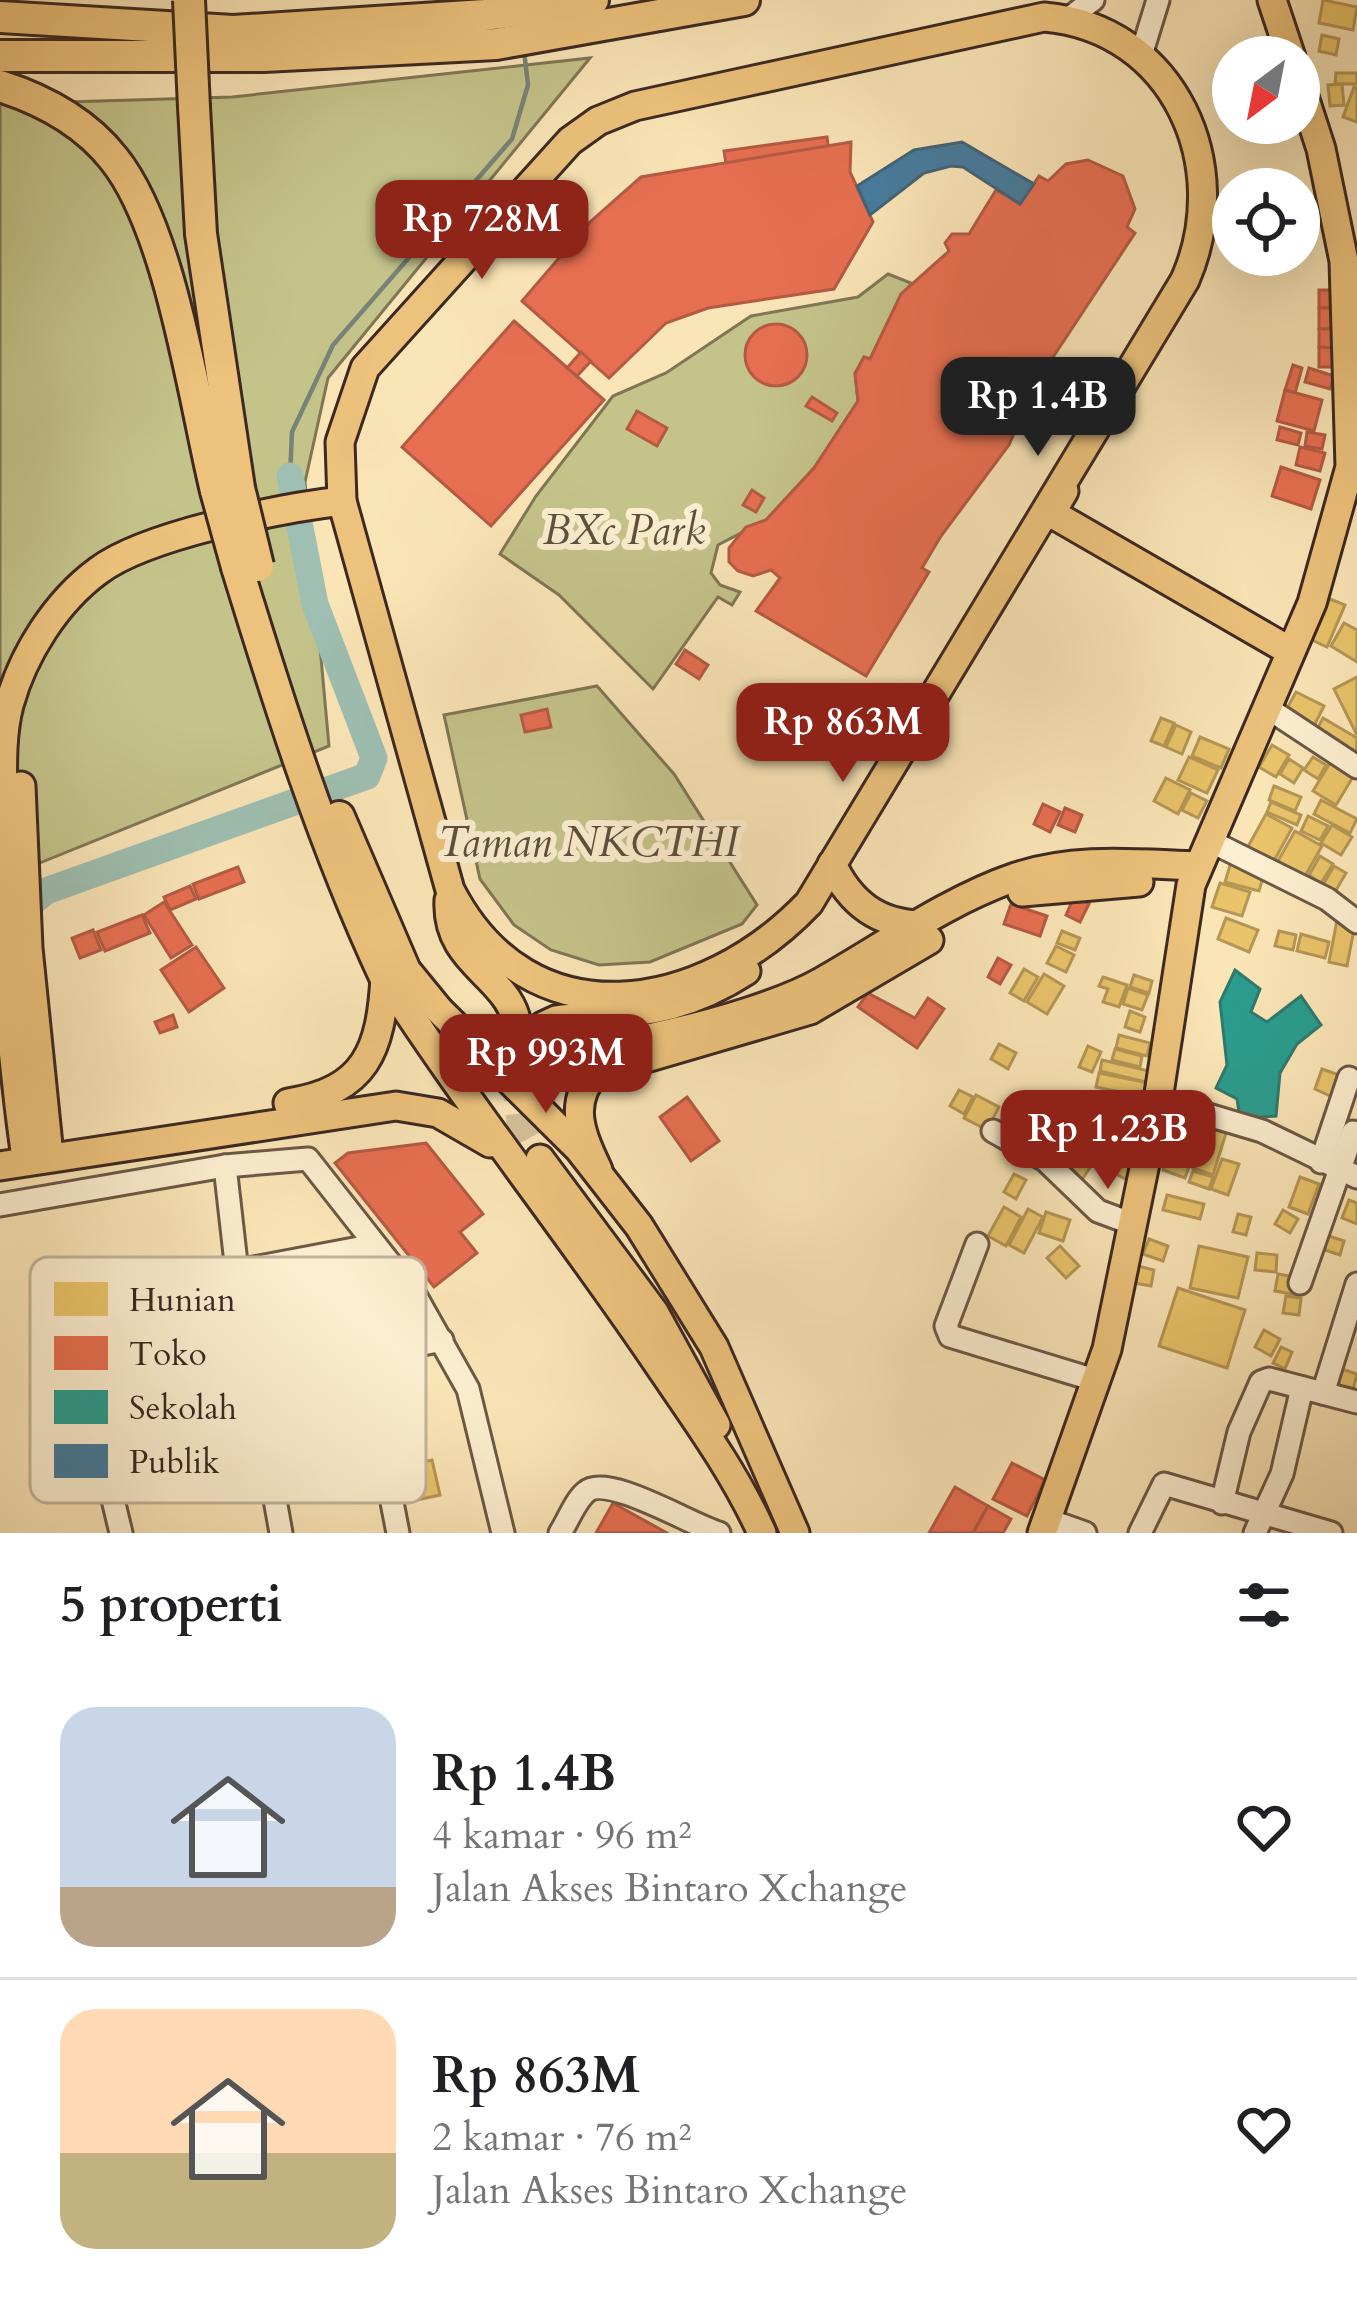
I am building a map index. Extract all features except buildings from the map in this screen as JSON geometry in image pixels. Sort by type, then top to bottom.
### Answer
[{"type":"highway","points":[[189,0],[201,234],[227,489]]},
{"type":"highway","points":[[544,23],[592,0]]},
{"type":"highway","points":[[0,56],[264,56],[744,0]]},
{"type":"highway","points":[[0,17],[233,31],[491,29]]},
{"type":"highway","points":[[0,86],[33,96],[76,121],[115,159],[141,204],[310,771],[394,971]]},
{"type":"main road","points":[[1272,0],[1284,36]]},
{"type":"main road","points":[[450,890],[479,939],[510,966],[538,983],[598,998],[680,984],[753,951],[809,903],[1185,280],[1198,249],[1204,214],[1203,170],[1195,134],[1177,95],[1142,52],[1068,19],[1044,17],[958,33],[635,106],[598,121],[570,141],[364,368],[340,442],[344,509],[450,890],[453,935],[467,959],[511,1002],[525,1038],[556,1020],[649,1013],[710,994],[772,950],[789,924]]},
{"type":"main road","points":[[1045,1527],[1096,1388],[1158,1100],[1199,864],[1291,651],[1338,523],[1350,467],[1354,421],[1348,305],[1338,226],[1316,144]]},
{"type":"main road","points":[[1113,394],[1112,408],[1052,513],[1291,651]]},
{"type":"main road","points":[[24,1152],[18,951],[10,890],[8,709],[44,629],[100,569],[136,550],[344,509]]},
{"type":"main road","points":[[483,1050],[592,1062],[810,1010],[1012,878],[1058,866],[1102,862],[1199,864]]},
{"type":"main road","points":[[832,864],[841,883],[869,911],[926,932]]},
{"type":"main road","points":[[809,903],[829,902],[855,918],[863,936],[863,956]]},
{"type":"main road","points":[[592,1062],[781,1002],[863,956],[926,932]]},
{"type":"main road","points":[[24,1152],[317,1098],[339,1090],[374,1048],[394,971]]},
{"type":"main road","points":[[394,971],[483,1050],[598,1170],[662,1259],[714,1347],[758,1458]]},
{"type":"main road","points":[[394,971],[504,1151],[578,1245],[736,1480]]},
{"type":"main road","points":[[592,1062],[578,1116],[598,1170]]},
{"type":"main road","points":[[24,1152],[396,1106],[438,1113],[504,1151]]},
{"type":"main road","points":[[762,1533],[684,1358],[546,1155],[661,1293],[758,1458],[795,1533]]},
{"type":"street","points":[[1068,19],[1093,0]]},
{"type":"street","points":[[1142,52],[1158,0]]},
{"type":"street","points":[[1266,707],[1357,767]]},
{"type":"street","points":[[1199,864],[1327,899],[1357,922]]},
{"type":"street","points":[[1338,1170],[1349,1078]]},
{"type":"street","points":[[1158,1100],[1262,1131],[1338,1170]]},
{"type":"street","points":[[993,1131],[1045,1160],[1098,1211],[1133,1224]]},
{"type":"street","points":[[1300,1283],[1353,1132]]},
{"type":"street","points":[[0,1205],[302,1156],[385,1257]]},
{"type":"street","points":[[225,1166],[236,1257]]},
{"type":"street","points":[[309,1257],[375,1244]]},
{"type":"street","points":[[976,1244],[946,1331],[956,1340],[1096,1388]]},
{"type":"street","points":[[1261,1526],[1357,1285]]},
{"type":"street","points":[[426,1312],[468,1389],[503,1533]]},
{"type":"street","points":[[426,1344],[442,1340]]},
{"type":"street","points":[[1222,1503],[1239,1432],[1261,1382],[1269,1379],[1357,1402]]},
{"type":"street","points":[[1140,1533],[1164,1484],[1222,1503],[1261,1526],[1331,1533]]},
{"type":"street","points":[[560,1533],[586,1491],[598,1486],[626,1491],[719,1533]]},
{"type":"street","points":[[115,1503],[121,1533]]},
{"type":"street","points":[[276,1503],[281,1533]]},
{"type":"street","points":[[392,1503],[398,1533]]},
{"type":"street","points":[[1045,1527],[1085,1533]]},
{"type":"green space","points":[[590,58],[328,378],[305,482],[329,746],[0,879],[0,104],[232,97]]},
{"type":"green space","name":"BXc Park","points":[[888,274],[911,283],[870,359],[864,357],[855,373],[858,401],[814,468],[766,520],[718,545],[711,573],[720,585],[740,592],[732,605],[718,597],[653,689],[559,595],[500,554],[536,496],[613,396],[666,373],[751,316],[858,297]]},
{"type":"green space","name":"Taman NKCTHI","points":[[597,686],[674,774],[757,905],[742,924],[650,962],[599,965],[551,950],[514,925],[480,879],[444,715]]},
{"type":"waterway","points":[[290,476],[292,432],[333,345],[512,139],[528,85],[524,51]]},
{"type":"waterway","points":[[12,919],[46,891],[367,776],[374,758],[315,604],[290,476]]},
{"type":"tunnel","points":[[514,1073],[520,1122],[540,1159]]}]
